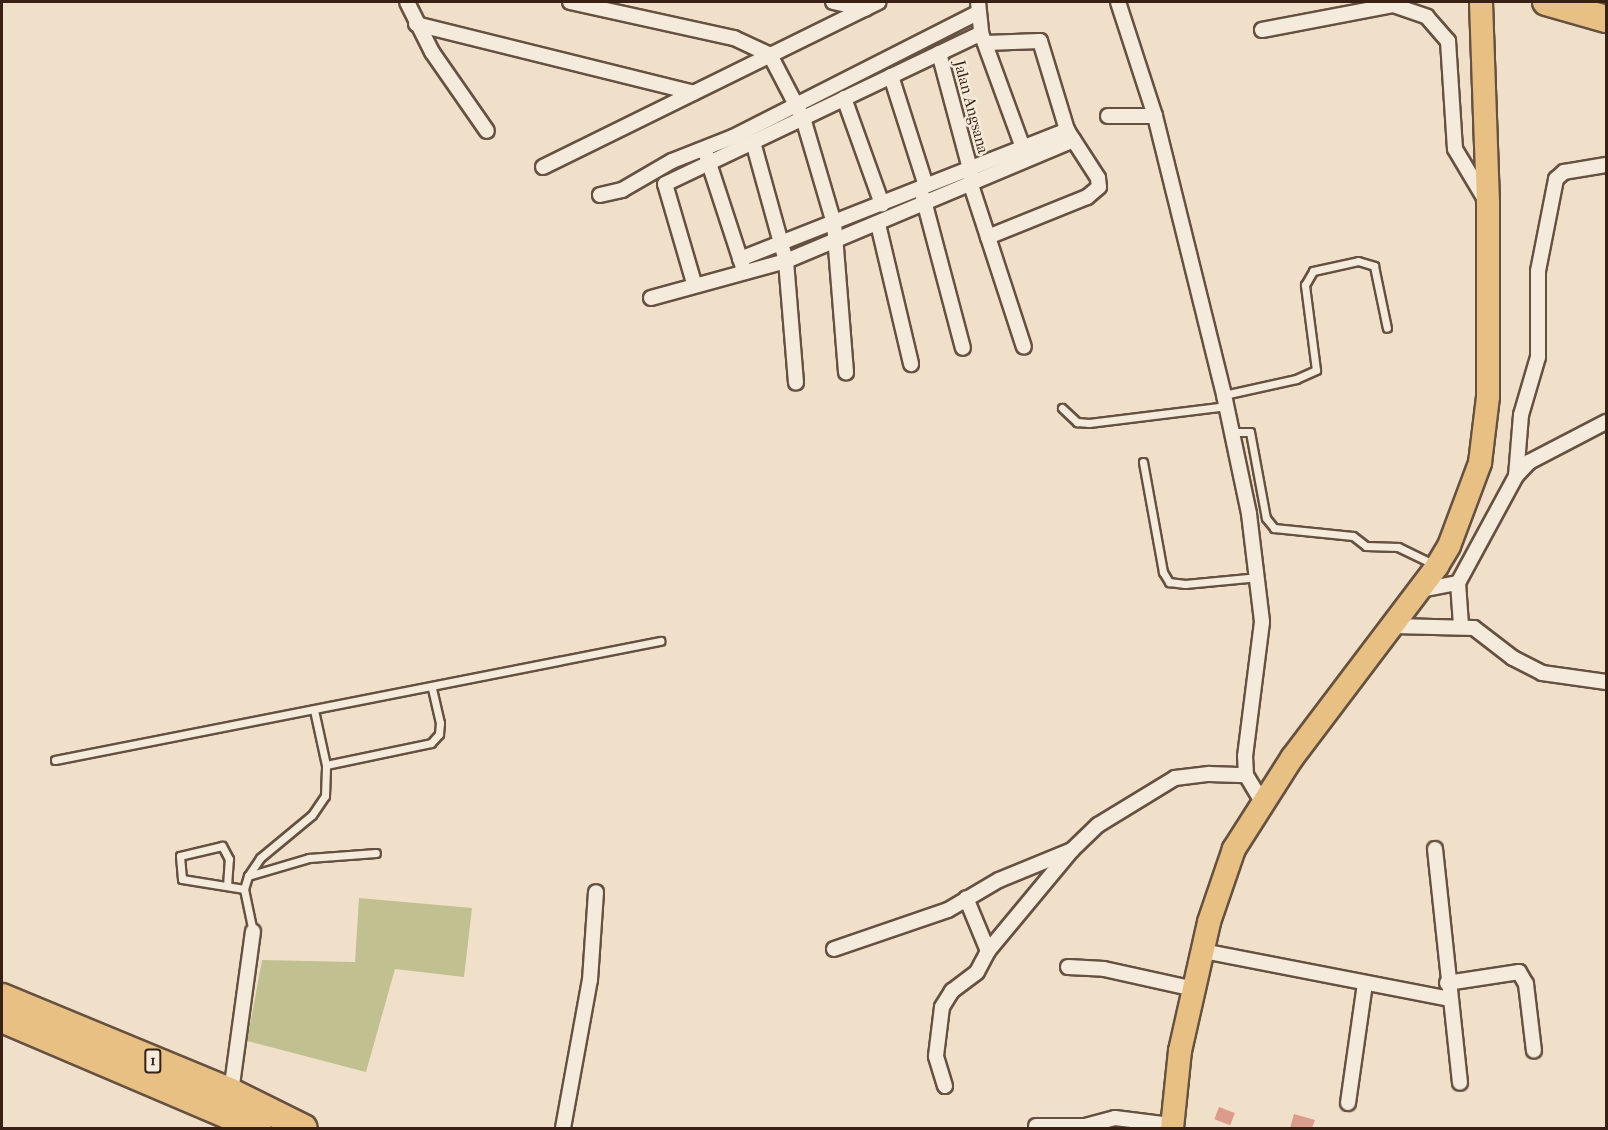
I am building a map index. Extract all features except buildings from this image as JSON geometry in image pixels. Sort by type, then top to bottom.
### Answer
[{"type":"highway","points":[[1546,2],[1606,19]]},
{"type":"highway","name":"1","points":[[2,997],[231,1092],[304,1128]]},
{"type":"highway","name":"1","points":[[2,1019],[258,1128]]},
{"type":"main road","points":[[1172,1127],[1180,1052],[1221,879],[1262,802],[1437,566],[1471,491],[1484,444],[1488,397],[1488,203],[1480,2]]},
{"type":"street","points":[[407,2],[416,24],[487,131]]},
{"type":"street","points":[[570,2],[631,8],[734,38],[770,55],[803,118],[834,223],[846,373]]},
{"type":"street","points":[[833,2],[865,9]]},
{"type":"street","points":[[543,167],[879,2]]},
{"type":"street","points":[[1118,2],[1155,116],[1226,400],[1259,577],[1262,622],[1247,730],[1246,775],[1262,802]]},
{"type":"street","points":[[1262,30],[1336,18],[1381,6],[1403,7],[1427,16],[1448,40],[1455,149],[1488,203]]},
{"type":"street","points":[[600,195],[622,190],[672,160],[704,148],[796,104],[908,48],[978,7],[983,38],[1023,148]]},
{"type":"street","points":[[416,24],[694,93]]},
{"type":"street","points":[[694,283],[665,184],[939,53],[983,38],[1040,41],[1070,135],[1098,178],[1099,187],[1087,197],[988,237]]},
{"type":"street","points":[[908,48],[915,64]]},
{"type":"street","name":"Jalan Angsana","points":[[939,53],[970,169],[971,185],[1024,347]]},
{"type":"street","points":[[891,76],[923,188],[963,348]]},
{"type":"street","points":[[844,98],[882,204]]},
{"type":"street","points":[[1108,116],[1155,116]]},
{"type":"street","points":[[651,298],[743,266],[783,244],[1023,148],[1070,135]]},
{"type":"street","points":[[743,266],[786,261],[834,242],[971,185],[1070,135]]},
{"type":"street","points":[[753,142],[783,244],[796,383]]},
{"type":"street","points":[[704,148],[743,266]]},
{"type":"street","points":[[1516,476],[1521,416],[1538,357],[1538,271],[1556,179],[1564,172],[1606,165]]},
{"type":"street","points":[[878,224],[910,364]]},
{"type":"street","points":[[1461,626],[1458,583],[1516,476],[1536,457],[1606,422]]},
{"type":"street","points":[[1420,590],[1458,583]]},
{"type":"street","points":[[1394,626],[1474,628],[1514,658],[1542,673],[1606,682]]},
{"type":"street","points":[[945,1086],[936,1056],[942,1007],[952,991],[977,972],[988,951],[1071,850],[1098,825],[1175,778],[1209,774],[1246,775]]},
{"type":"street","points":[[1435,849],[1447,983],[1460,1083]]},
{"type":"street","points":[[834,949],[948,910],[966,898],[1036,862],[1071,850]]},
{"type":"street","points":[[563,1128],[590,980],[596,892]]},
{"type":"street","points":[[966,898],[988,951]]},
{"type":"street","points":[[231,1092],[253,932]]},
{"type":"street","points":[[1203,951],[1449,999]]},
{"type":"street","points":[[1068,967],[1104,969],[1194,989]]},
{"type":"street","points":[[1447,983],[1519,972],[1526,984],[1534,1052]]},
{"type":"street","points":[[1348,1102],[1365,984]]},
{"type":"street","points":[[1036,1126],[1084,1126],[1114,1118],[1172,1127]]},
{"type":"lane","points":[[1062,408],[1077,422],[1089,423],[1226,400],[1296,379],[1316,370],[1305,285],[1313,271],[1358,261],[1374,266],[1387,328]]},
{"type":"lane","points":[[1232,432],[1250,432],[1266,518],[1274,528],[1353,536],[1366,546],[1398,548],[1437,566]]},
{"type":"lane","points":[[1143,462],[1163,572],[1169,582],[1259,577]]},
{"type":"lane","points":[[55,760],[660,641]]},
{"type":"lane","points":[[326,765],[431,743],[440,734],[440,723],[432,687]]},
{"type":"lane","points":[[253,932],[244,889],[248,876],[260,858],[319,806],[328,783],[314,710]]},
{"type":"lane","points":[[227,886],[230,860],[222,846],[180,856],[182,879],[244,889]]},
{"type":"lane","points":[[248,876],[309,858],[376,853]]},
{"type":"shaded area","points":[[359,898],[472,908],[464,977],[395,969],[366,1072],[247,1041],[262,960],[355,962]]}]
